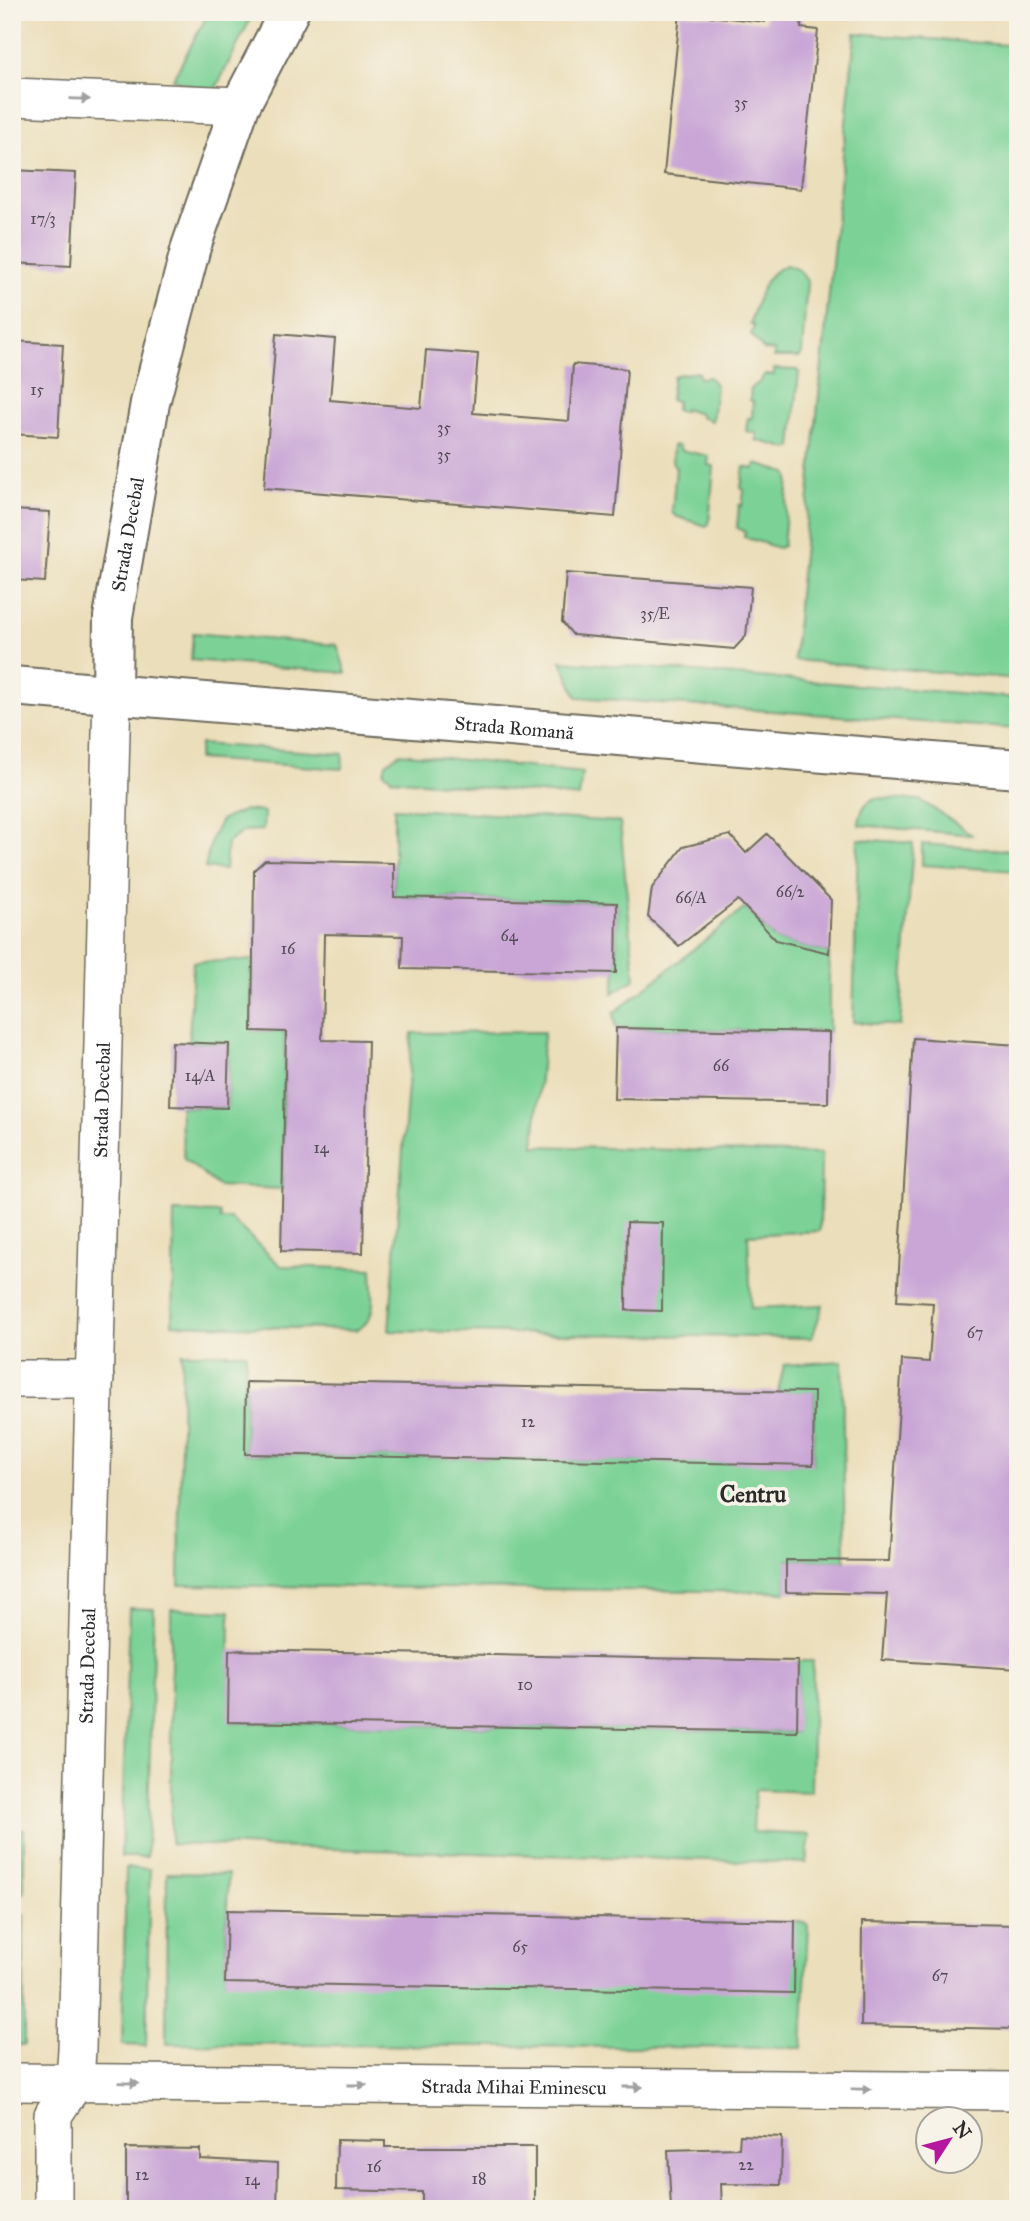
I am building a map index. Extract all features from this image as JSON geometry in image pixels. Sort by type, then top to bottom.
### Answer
[{"type":"main road","name":"Strada Decebal","points":[[112,694],[113,617],[150,403],[191,247],[240,106],[289,12]]},
{"type":"main road","name":"Strada Romană","points":[[12,686],[1018,769]]},
{"type":"street","points":[[12,97],[240,106]]},
{"type":"street","name":"Strada Decebal","points":[[75,2082],[112,694]]},
{"type":"street","points":[[12,1379],[95,1379]]},
{"type":"street","name":"Strada Mihai Eminescu","points":[[12,2082],[1018,2091]]},
{"type":"street","points":[[53,2209],[53,2115],[75,2082]]},
{"type":"green space","points":[[209,12],[254,12],[213,94],[173,79]]},
{"type":"green space","points":[[855,33],[1018,46],[1018,679],[794,660]]},
{"type":"green space","points":[[786,265],[799,270],[807,281],[802,354],[799,357],[774,357],[774,351],[764,350],[751,335],[754,326],[750,324],[766,282],[778,269]]},
{"type":"green space","points":[[774,369],[799,372],[792,447],[789,449],[756,440],[757,433],[746,431],[748,418],[752,418],[751,388],[760,382],[764,375],[774,375]]},
{"type":"green space","points":[[698,372],[699,378],[709,377],[716,386],[712,421],[684,409],[683,412],[675,410],[677,401],[670,400],[673,377]]},
{"type":"green space","points":[[673,445],[680,446],[680,450],[709,456],[708,465],[714,466],[709,524],[706,526],[675,516],[672,512],[676,468],[672,461]]},
{"type":"green space","points":[[756,464],[787,473],[789,477],[783,546],[778,548],[744,537],[745,532],[737,528],[739,505],[742,506],[744,490],[741,488],[744,467],[754,469]]},
{"type":"green space","points":[[193,633],[337,645],[346,673],[191,660]]},
{"type":"green space","points":[[561,661],[1018,698],[1018,729],[577,697]]},
{"type":"green space","points":[[200,744],[343,754],[342,769],[198,759]]},
{"type":"green space","points":[[400,753],[582,773],[579,797],[392,779],[384,772],[386,763]]},
{"type":"green space","points":[[875,798],[920,800],[973,835],[859,825],[863,809]]},
{"type":"green space","points":[[394,808],[620,822],[635,979],[613,993],[616,973],[617,903],[404,897],[394,902]]},
{"type":"green space","points":[[245,810],[264,812],[263,830],[244,831],[227,843],[225,870],[205,868],[212,837],[221,820]]},
{"type":"green space","points":[[858,839],[913,843],[900,1026],[853,1022]]},
{"type":"green space","points":[[922,844],[1017,851],[1018,871],[922,865]]},
{"type":"green space","points":[[745,908],[776,940],[829,953],[829,1032],[616,1028],[614,1013]]},
{"type":"green space","points":[[253,960],[252,1031],[285,1032],[282,1189],[218,1186],[184,1159],[180,1107],[227,1108],[229,1044],[189,1042],[193,962]]},
{"type":"green space","points":[[544,1032],[534,1146],[821,1154],[820,1231],[748,1235],[751,1308],[823,1305],[812,1338],[389,1331],[412,1033]]},
{"type":"green space","points":[[174,1212],[220,1213],[220,1219],[231,1219],[281,1266],[372,1269],[373,1304],[369,1319],[356,1330],[172,1324]]},
{"type":"green space","points":[[182,1353],[246,1353],[245,1454],[813,1464],[814,1393],[778,1392],[784,1365],[842,1361],[845,1561],[787,1560],[786,1592],[179,1585]]},
{"type":"green space","points":[[129,1608],[154,1609],[147,1857],[121,1857]]},
{"type":"green space","points":[[171,1609],[230,1611],[229,1722],[796,1732],[798,1661],[813,1661],[811,1792],[755,1790],[753,1832],[810,1835],[806,1863],[171,1844]]},
{"type":"green space","points":[[12,1829],[24,1829],[24,1893],[12,1893]]},
{"type":"green space","points":[[126,1868],[150,1869],[146,2046],[122,2045]]},
{"type":"green space","points":[[167,1873],[228,1874],[225,1982],[795,1921],[808,1924],[802,2048],[166,2044]]},
{"type":"green space","points":[[20,1915],[24,1915],[24,2045],[12,2045],[12,1928]]},
{"type":"building","points":[[766,12],[802,12],[801,28],[818,30],[801,189],[664,174],[680,13],[765,22]]},
{"type":"building","points":[[12,170],[76,173],[71,266],[12,263]]},
{"type":"building","points":[[276,334],[335,339],[330,400],[421,408],[426,350],[478,354],[473,413],[569,421],[573,364],[627,369],[615,517],[264,488]]},
{"type":"building","points":[[12,341],[63,344],[58,437],[12,434]]},
{"type":"building","points":[[12,510],[50,512],[45,582],[12,580]]},
{"type":"building","points":[[566,573],[751,587],[746,636],[734,649],[573,635],[562,622]]},
{"type":"building","points":[[767,834],[831,900],[829,953],[776,940],[738,900],[679,946],[648,917],[652,888],[683,847],[730,835],[746,853]]},
{"type":"building","points":[[265,860],[394,863],[394,897],[617,903],[616,973],[402,969],[403,936],[324,934],[322,1040],[368,1041],[363,1253],[281,1251],[286,1032],[252,1031],[254,870]]},
{"type":"building","points":[[616,1028],[829,1032],[828,1103],[614,1099]]},
{"type":"building","points":[[913,1038],[1018,1045],[1018,1669],[882,1660],[887,1594],[786,1592],[786,1560],[889,1561],[902,1360],[929,1362],[933,1303],[897,1301]]},
{"type":"building","points":[[172,1042],[229,1044],[227,1108],[170,1106]]},
{"type":"building","points":[[627,1222],[663,1223],[662,1311],[626,1310]]},
{"type":"building","points":[[246,1382],[814,1392],[813,1465],[245,1454]]},
{"type":"building","points":[[229,1650],[798,1661],[797,1732],[228,1722]]},
{"type":"building","points":[[227,1910],[795,1921],[794,1993],[225,1983]]},
{"type":"building","points":[[862,1922],[1018,1925],[1018,2029],[861,2026]]},
{"type":"building","points":[[740,2135],[782,2137],[781,2185],[721,2184],[722,2209],[671,2209],[668,2150],[739,2148]]},
{"type":"building","points":[[337,2140],[385,2141],[385,2147],[535,2147],[535,2209],[422,2209],[422,2192],[336,2190]]},
{"type":"building","points":[[126,2148],[200,2149],[200,2159],[278,2163],[277,2209],[126,2209]]},
{"type":"district","name":"Centru","points":[[753,1494]]}]
